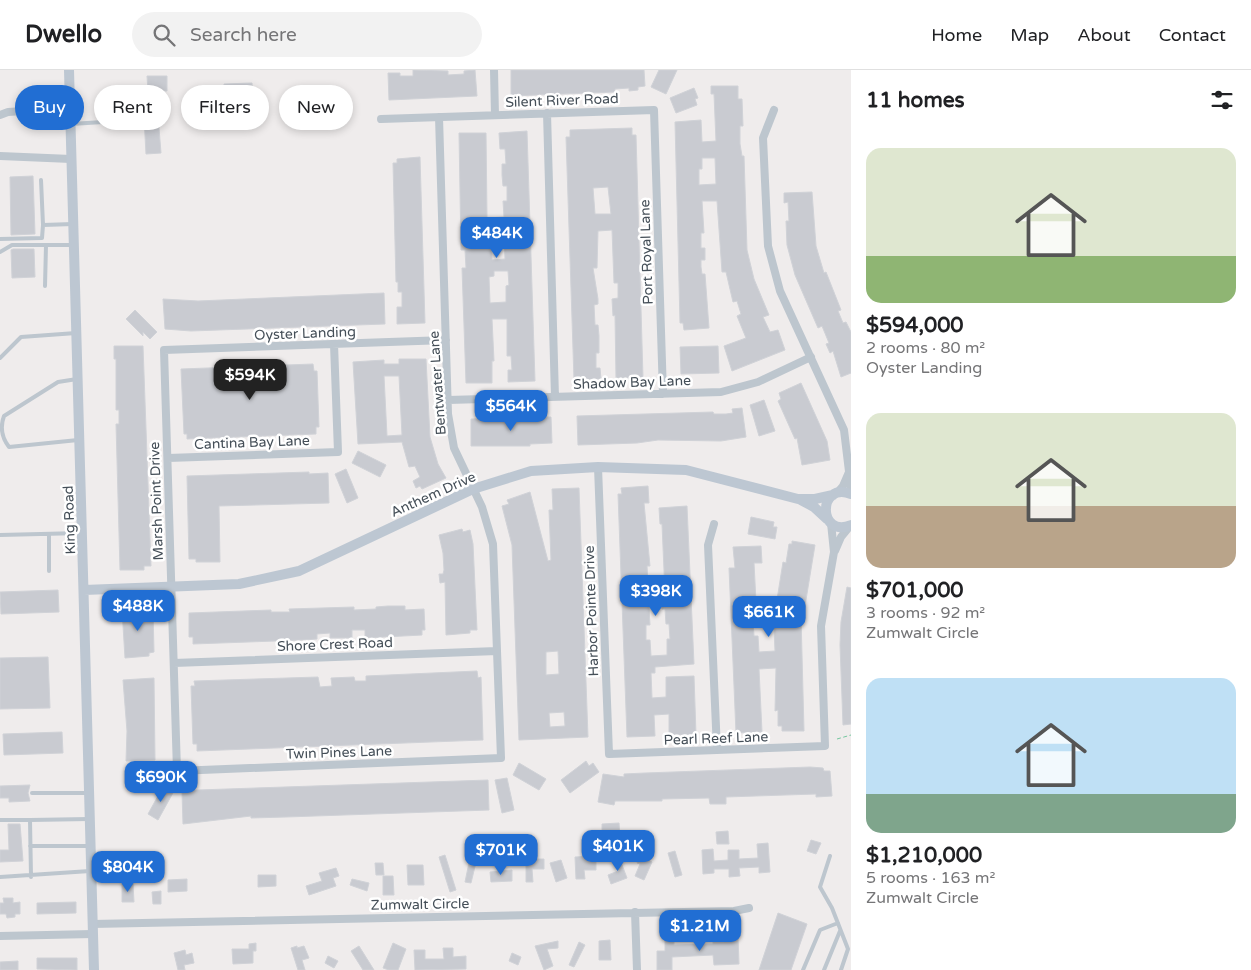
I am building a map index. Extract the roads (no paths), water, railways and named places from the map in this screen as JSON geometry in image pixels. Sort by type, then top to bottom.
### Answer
[{"type":"street","name":"King Road","points":[[69,70],[69,85]]},
{"type":"street","points":[[494,70],[495,115]]},
{"type":"street","name":"Silent River Road","points":[[381,119],[654,110]]},
{"type":"street","name":"Port Royal Lane","points":[[654,110],[663,394]]},
{"type":"street","points":[[774,110],[763,138],[768,246],[780,291],[844,430],[851,488]]},
{"type":"street","points":[[0,116],[8,112],[15,112]]},
{"type":"street","points":[[547,114],[555,397]]},
{"type":"street","name":"Bentwater Lane","points":[[439,117],[448,400],[454,448],[482,507],[493,544],[501,758]]},
{"type":"street","name":"King Road","points":[[70,130],[94,970]]},
{"type":"street","points":[[0,156],[71,160]]},
{"type":"street","name":"Oyster Landing","points":[[164,350],[446,340]]},
{"type":"street","name":"Cantina Bay Lane","points":[[168,458],[338,452],[334,344]]},
{"type":"street","name":"Marsh Point Drive","points":[[164,350],[177,771]]},
{"type":"street","name":"Shadow Bay Lane","points":[[448,400],[721,392],[758,382],[811,357]]},
{"type":"street","name":"Anthem Drive","points":[[84,590],[239,584],[300,571],[473,489],[531,471],[598,467],[686,470],[798,498],[815,499],[835,494],[851,494]]},
{"type":"street","name":"Harbor Pointe Drive","points":[[598,467],[609,754]]},
{"type":"street","points":[[834,552],[826,506],[843,486],[849,470]]},
{"type":"street","name":"Anthem Drive","points":[[798,498],[814,507],[830,522]]},
{"type":"street","points":[[830,522],[839,527],[850,526]]},
{"type":"street","points":[[714,524],[708,545],[717,750]]},
{"type":"street","points":[[834,552],[841,537],[850,526]]},
{"type":"street","name":"Pearl Reef Lane","points":[[609,754],[825,746],[821,626],[834,552]]},
{"type":"street","name":"Shore Crest Road","points":[[174,663],[497,651]]},
{"type":"street","name":"Twin Pines Lane","points":[[177,771],[501,758]]},
{"type":"street","name":"Zumwalt Circle","points":[[0,936],[92,929],[635,912],[734,911],[749,908]]},
{"type":"street","points":[[635,912],[637,970]]},
{"type":"lane","points":[[0,239],[42,238],[41,180]]},
{"type":"lane","points":[[43,225],[73,224]]},
{"type":"lane","points":[[0,252],[12,245],[74,245]]},
{"type":"lane","points":[[45,286],[46,245]]},
{"type":"lane","points":[[0,358],[21,337],[77,333]]},
{"type":"lane","points":[[78,378],[58,382],[4,416],[2,423],[4,441],[9,447],[80,440]]},
{"type":"lane","points":[[0,535],[83,533]]},
{"type":"lane","points":[[49,534],[49,571]]},
{"type":"lane","points":[[32,794],[88,793]]},
{"type":"lane","points":[[0,820],[89,819]]},
{"type":"lane","points":[[30,820],[31,876]]},
{"type":"lane","points":[[30,846],[90,846]]},
{"type":"lane","points":[[830,856],[820,887],[832,908],[848,949],[841,970]]},
{"type":"lane","points":[[0,877],[90,871]]},
{"type":"lane","points":[[802,970],[820,930],[838,923]]},
{"type":"lane","points":[[824,970],[840,930]]}]
